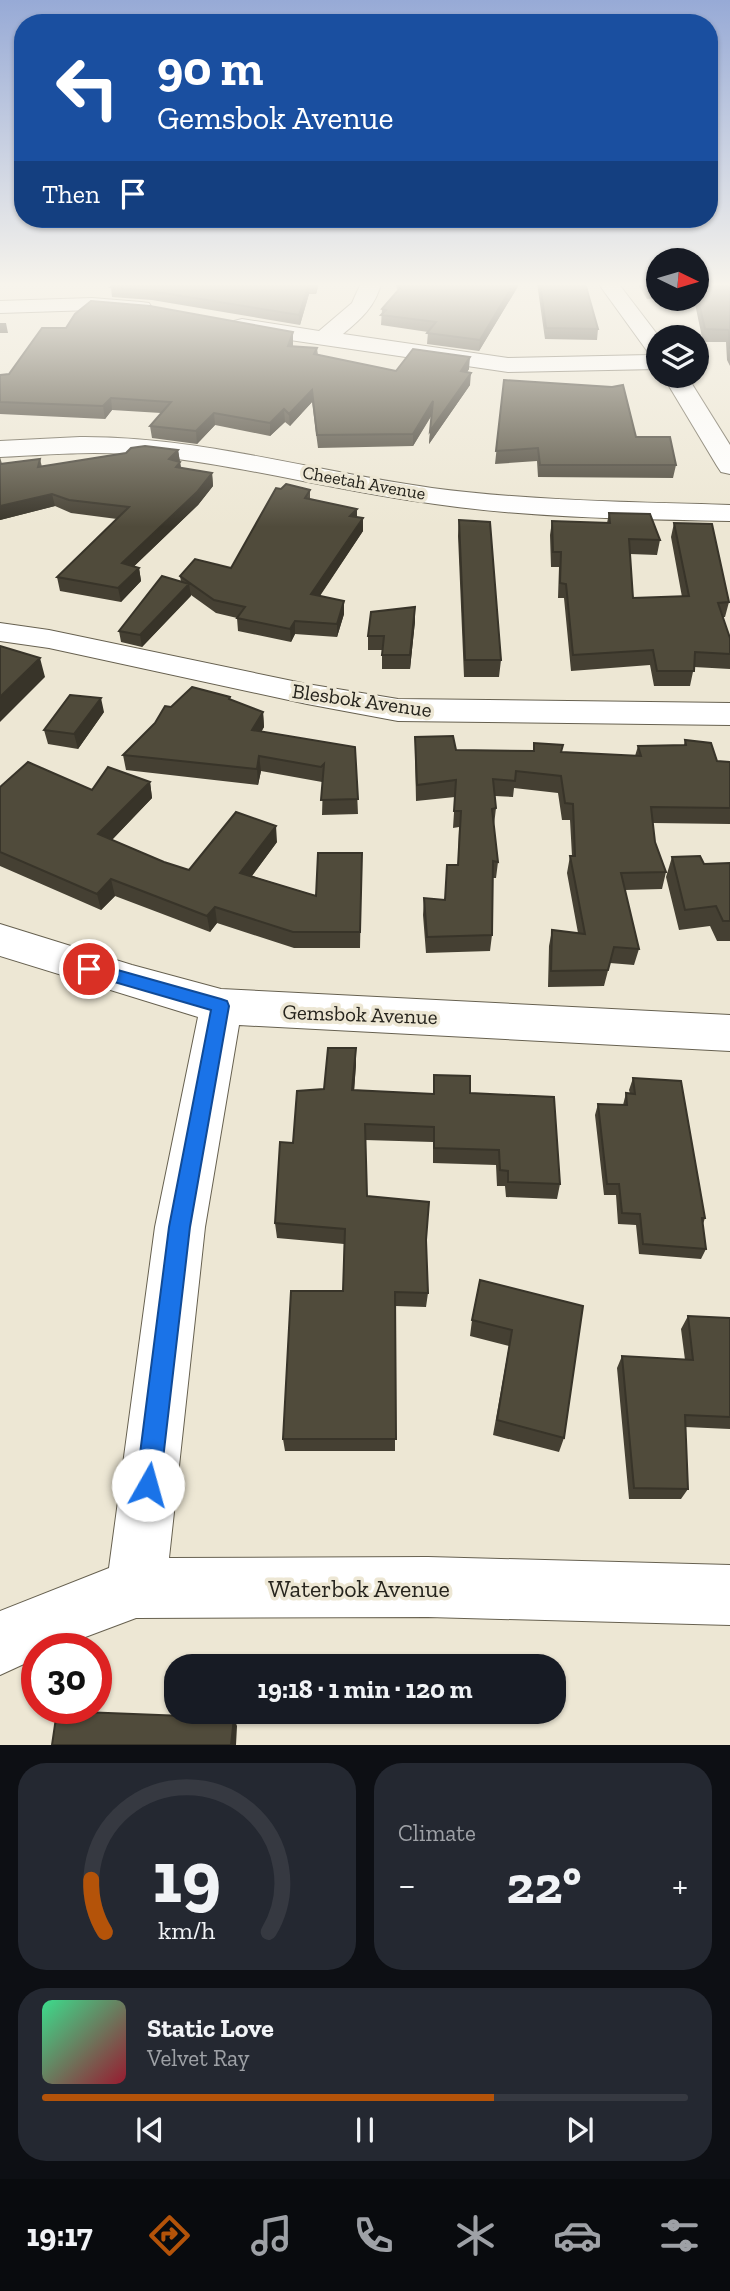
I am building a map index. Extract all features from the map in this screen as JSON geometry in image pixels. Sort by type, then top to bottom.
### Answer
[{"type":"street","points":[[504,364],[536,364]]},
{"type":"street","points":[[682,388],[730,466]]},
{"type":"street","name":"Cheetah Avenue","points":[[0,449],[88,444],[131,446],[275,467],[400,491],[491,503],[730,513]]},
{"type":"street","name":"Blesbok Avenue","points":[[0,632],[49,639],[307,694],[398,710],[730,714]]},
{"type":"street","name":"Gemsbok Avenue","points":[[0,940],[132,982],[221,1006],[283,1012],[357,1012],[730,1033]]},
{"type":"street","points":[[136,1588],[180,1227],[221,1006]]},
{"type":"street","name":"Waterbok Avenue","points":[[0,1644],[42,1623],[136,1588],[428,1587],[730,1595]]},
{"type":"building","points":[[16,364],[364,364],[396,371],[401,364],[465,364],[461,371],[471,373],[430,431],[433,401],[413,434],[317,435],[312,390],[289,414],[284,409],[270,423],[214,413],[196,431],[150,426],[171,402],[111,398],[103,406],[0,402],[0,375],[9,374]]},
{"type":"building","points":[[504,380],[612,387],[623,385],[636,437],[670,437],[676,465],[540,465],[538,448],[496,451]]},
{"type":"building","points":[[145,446],[178,450],[169,459],[180,462],[176,467],[212,473],[197,492],[122,563],[139,568],[118,588],[57,577],[129,507],[69,500],[52,494],[0,506],[0,464],[40,459],[38,467],[126,453],[131,448]]},
{"type":"building","points":[[286,484],[310,490],[305,498],[357,509],[350,516],[363,518],[311,594],[344,601],[337,624],[295,621],[290,629],[237,618],[245,607],[214,600],[180,576],[195,559],[231,568],[276,488],[281,489]]},
{"type":"building","points":[[609,513],[650,514],[660,540],[629,539],[633,598],[689,596],[674,523],[712,524],[729,602],[718,603],[730,638],[730,654],[695,652],[694,671],[657,671],[653,650],[573,655],[566,584],[560,583],[561,552],[553,552],[552,521],[610,523]]},
{"type":"building","points":[[459,520],[490,522],[501,660],[465,660]]},
{"type":"building","points":[[162,576],[189,584],[140,635],[119,631]]},
{"type":"building","points":[[415,607],[410,655],[382,655],[384,636],[368,636],[371,612]]},
{"type":"building","points":[[0,646],[40,658],[0,697]]},
{"type":"building","points":[[192,687],[230,697],[229,699],[263,712],[252,730],[355,747],[358,799],[321,800],[324,764],[321,767],[259,756],[257,769],[123,755],[155,723],[165,706],[171,707]]},
{"type":"building","points":[[70,695],[101,698],[74,734],[44,730]]},
{"type":"building","points":[[453,736],[456,750],[534,751],[534,743],[563,745],[561,752],[641,756],[638,746],[686,745],[685,740],[711,743],[717,761],[730,762],[730,808],[651,807],[655,842],[666,872],[621,873],[639,949],[614,947],[608,970],[551,971],[552,930],[585,934],[570,856],[575,856],[573,804],[565,803],[561,776],[516,771],[515,781],[493,779],[496,808],[492,809],[498,862],[493,861],[492,935],[427,937],[424,898],[445,900],[447,865],[458,865],[461,811],[454,811],[456,780],[417,785],[415,737]]},
{"type":"building","points":[[28,762],[92,790],[108,767],[150,782],[98,834],[189,870],[236,812],[276,826],[240,873],[316,896],[318,853],[362,853],[360,932],[293,932],[215,907],[207,916],[111,879],[97,894],[0,852],[0,787]]},
{"type":"building","points":[[700,856],[704,864],[730,863],[730,921],[723,921],[716,906],[685,910],[672,857]]},
{"type":"building","points":[[328,1048],[356,1048],[352,1090],[434,1094],[434,1075],[470,1076],[470,1093],[554,1097],[560,1184],[508,1182],[508,1171],[500,1170],[499,1150],[434,1148],[434,1127],[365,1124],[367,1196],[429,1202],[426,1240],[428,1293],[395,1292],[396,1439],[283,1439],[291,1291],[343,1291],[345,1229],[275,1223],[280,1142],[293,1143],[297,1091],[324,1089]]},
{"type":"building","points":[[633,1078],[681,1081],[705,1218],[702,1218],[706,1249],[643,1244],[640,1214],[622,1213],[619,1184],[607,1184],[598,1104],[627,1105],[626,1093],[635,1094]]},
{"type":"building","points":[[480,1280],[583,1306],[564,1438],[497,1420],[512,1330],[472,1320]]},
{"type":"building","points":[[688,1316],[730,1318],[730,1417],[685,1415],[688,1489],[634,1488],[622,1356],[693,1360]]},
{"type":"building","points":[[112,1713],[164,1715],[164,1724],[233,1724],[231,1745],[52,1745],[55,1724],[112,1724]]},
{"type":"route","points":[[89,969],[221,1006],[180,1227],[148,1485]]}]
